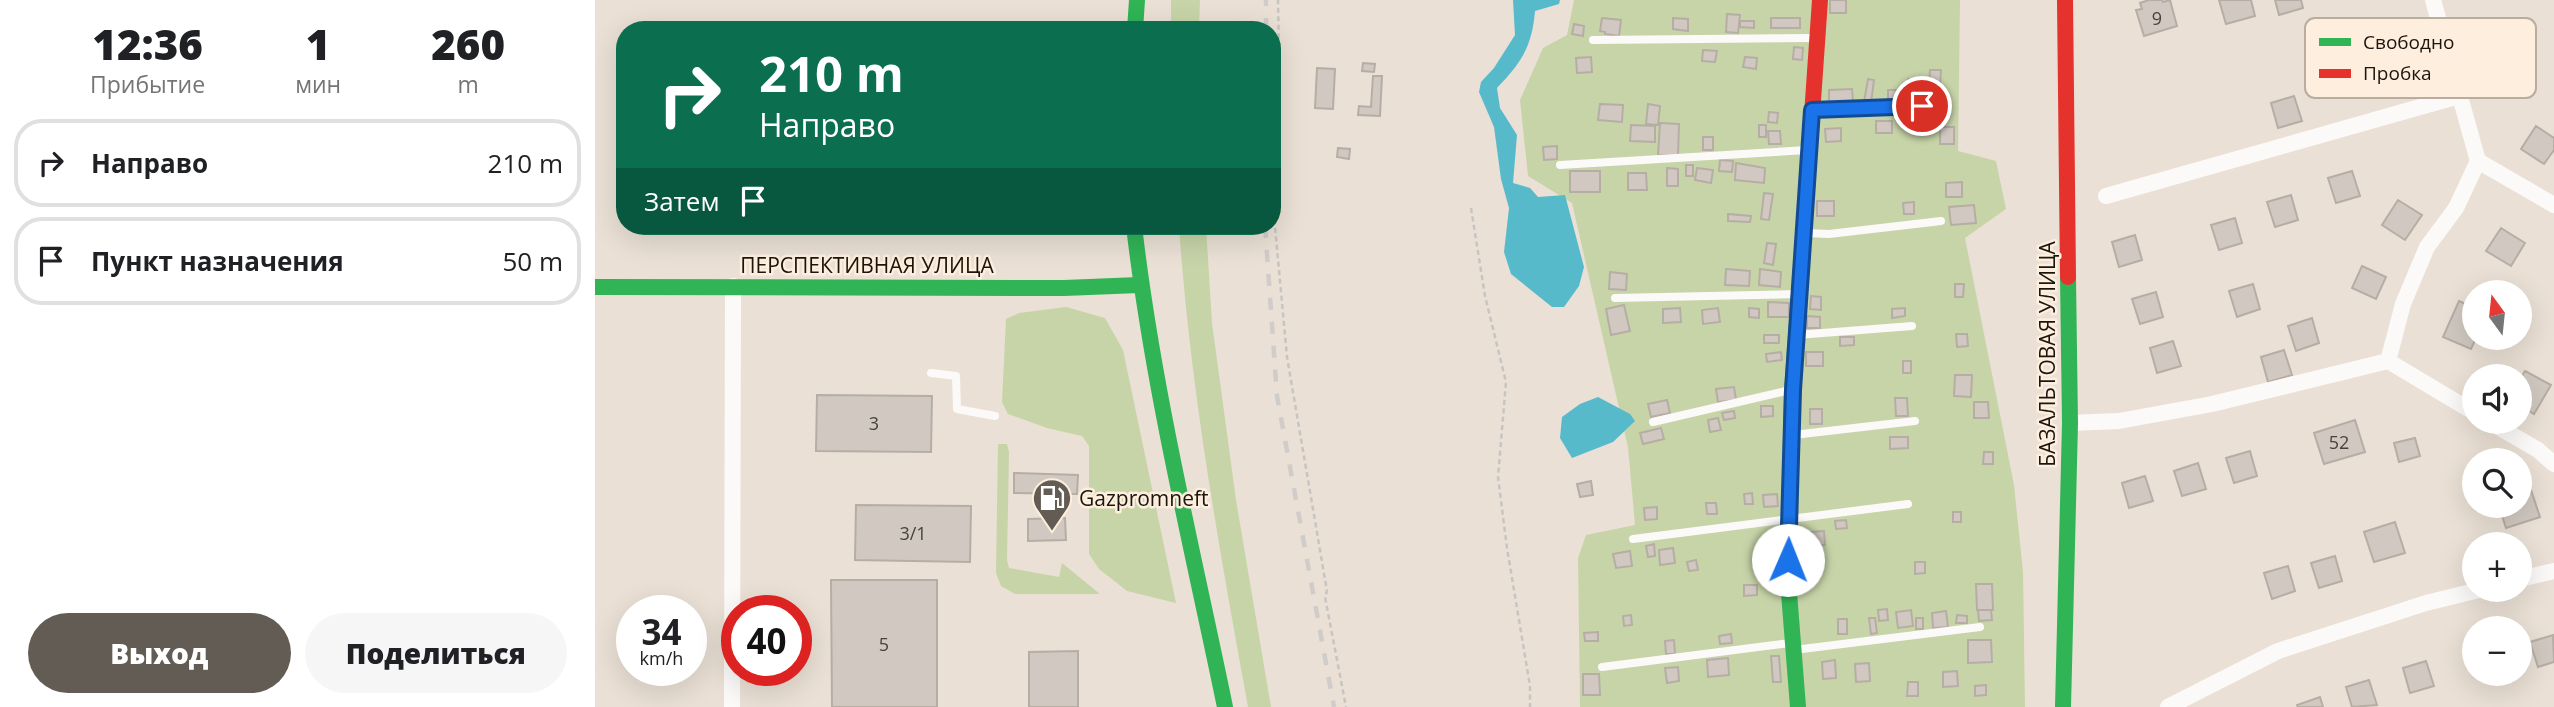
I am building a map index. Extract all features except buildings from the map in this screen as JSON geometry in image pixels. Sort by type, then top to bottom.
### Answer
[{"type":"street","points":[[1136,21],[1137,0]]},
{"type":"street","points":[[1798,707],[1788,580],[1793,390],[1820,0]]},
{"type":"street","name":"БАЗАЛЬТОВАЯ УЛИЦА","points":[[2063,707],[2070,423],[2065,0]]},
{"type":"street","points":[[2106,196],[2452,98]]},
{"type":"street","points":[[2388,361],[2403,304],[2427,247],[2456,208],[2478,161],[2460,98]]},
{"type":"street","points":[[2478,161],[2554,205]]},
{"type":"street","points":[[1135,235],[1139,285],[1180,502],[1225,707]]},
{"type":"street","name":"ПЕРСПЕКТИВНАЯ УЛИЦА","points":[[595,287],[1065,288],[1139,285]]},
{"type":"street","points":[[732,707],[733,286]]},
{"type":"street","points":[[2070,423],[2119,421],[2212,404],[2388,361],[2462,405]]},
{"type":"street","points":[[2510,434],[2554,464]]},
{"type":"street","points":[[2532,576],[2554,570]]},
{"type":"street","points":[[2168,707],[2278,651],[2462,594]]},
{"type":"lane","points":[[1593,40],[1816,38]]},
{"type":"lane","points":[[1812,110],[1922,106]]},
{"type":"lane","points":[[1560,165],[1810,149]]},
{"type":"lane","points":[[1805,233],[1829,234],[1941,221]]},
{"type":"lane","points":[[1615,298],[1798,294]]},
{"type":"lane","points":[[1797,335],[1912,326]]},
{"type":"lane","points":[[931,373],[956,376],[957,409],[995,416]]},
{"type":"lane","points":[[1653,422],[1793,390]]},
{"type":"lane","points":[[1793,435],[1915,421]]},
{"type":"lane","points":[[1633,539],[1908,505]]},
{"type":"lane","points":[[1602,667],[1980,627]]},
{"type":"path","points":[[1278,0],[1278,21]]},
{"type":"path","points":[[1471,208],[1485,296],[1506,382],[1498,477],[1530,686],[1530,707]]},
{"type":"path","points":[[1276,235],[1287,358],[1327,591],[1325,597],[1346,707]]},
{"type":"green space","points":[[1171,0],[1200,0],[1199,21],[1171,21]]},
{"type":"green space","points":[[1574,0],[1960,0],[1958,151],[1996,161],[2006,209],[1965,238],[2014,485],[2023,572],[2025,707],[1580,707],[1578,558],[1586,535],[1635,525],[1628,447],[1572,203],[1528,176],[1520,100],[1543,48],[1567,35]]},
{"type":"green space","points":[[1180,235],[1207,235],[1212,323],[1236,500],[1271,707],[1248,707],[1216,527]]},
{"type":"green space","points":[[1066,307],[1105,318],[1123,350],[1176,603],[1127,591],[1099,569],[1089,554],[1089,446],[1082,436],[1047,428],[1008,414],[1002,402],[1006,319],[1019,313]]},
{"type":"green space","points":[[998,444],[1007,444],[1009,452],[1009,568],[1059,577],[1062,563],[1100,594],[1015,594],[1001,586],[996,573]]},
{"type":"water","points":[[1513,0],[1560,0],[1559,4],[1535,11],[1524,54],[1497,88],[1500,108],[1517,135],[1513,183],[1530,188],[1538,197],[1565,195],[1584,267],[1579,286],[1564,307],[1552,307],[1511,274],[1504,252],[1509,208],[1501,179],[1494,127],[1479,92],[1481,82],[1494,68],[1515,35]]},
{"type":"water","points":[[1598,397],[1630,414],[1635,421],[1613,442],[1572,458],[1560,438],[1562,417],[1580,404]]},
{"type":"railway","points":[[1266,0],[1266,21]]},
{"type":"railway","points":[[1266,235],[1277,396],[1334,707]]},
{"type":"traffic: fast","points":[[1136,21],[1137,0]]},
{"type":"traffic: fast","points":[[1798,707],[1788,580],[1792,390],[1809,158]]},
{"type":"traffic: fast","points":[[1135,235],[1162,408],[1225,707]]},
{"type":"traffic: fast","points":[[2063,707],[2070,423],[2068,277]]},
{"type":"traffic: fast","points":[[595,287],[1064,288],[1139,285]]},
{"type":"traffic: jam","points":[[1809,158],[1820,0]]},
{"type":"traffic: jam","points":[[2065,0],[2068,277]]},
{"type":"place","name":"Gazpromneft","points":[[1052,532]]},
{"type":"route","points":[[1788,560],[1798,294],[1805,233],[1812,110],[1922,106]]}]
